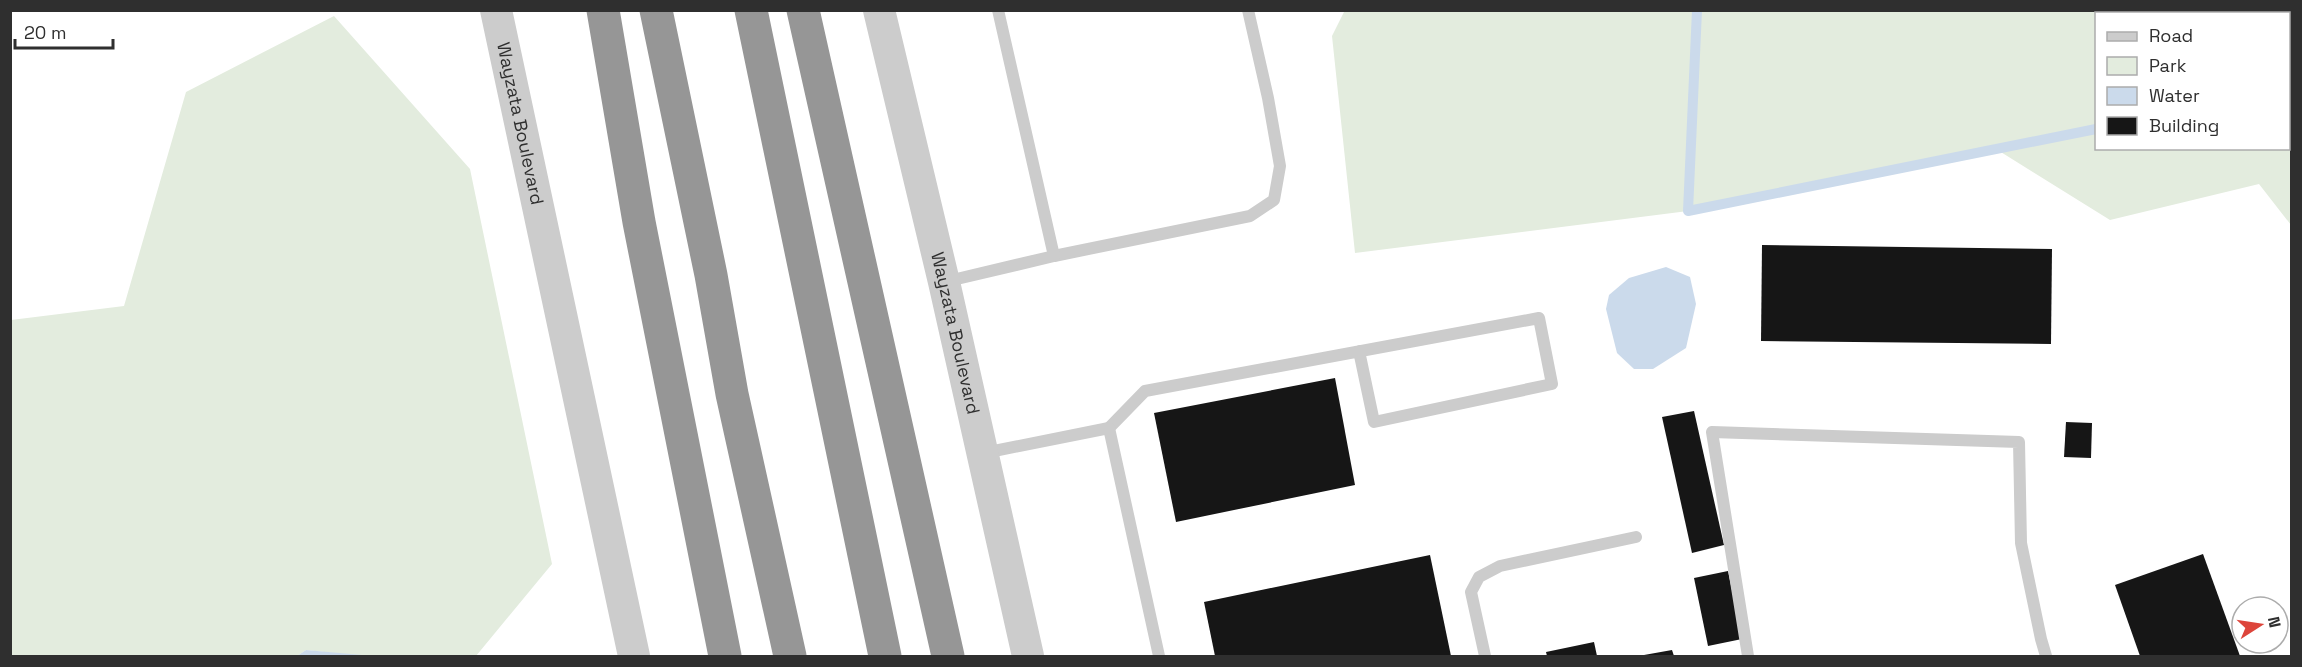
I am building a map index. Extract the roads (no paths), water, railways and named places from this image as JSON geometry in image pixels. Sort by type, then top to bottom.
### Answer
[{"type":"highway","points":[[603,10],[639,222],[725,657]]},
{"type":"highway","points":[[656,10],[711,275],[732,394],[790,657]]},
{"type":"highway","points":[[751,10],[885,657]]},
{"type":"highway","points":[[803,10],[948,657]]},
{"type":"street","name":"Wayzata Boulevard","points":[[496,10],[634,657]]},
{"type":"street","name":"Wayzata Boulevard","points":[[879,10],[944,282],[1028,657]]},
{"type":"lane","points":[[998,10],[1054,256]]},
{"type":"lane","points":[[944,282],[1054,256],[1250,216],[1274,200],[1280,166],[1268,98],[1248,10]]},
{"type":"lane","points":[[982,454],[1109,428],[1145,391],[1359,351],[1539,318],[1552,384],[1374,422],[1359,351]]},
{"type":"lane","points":[[1109,428],[1159,657]]},
{"type":"lane","points":[[1748,657],[1712,432],[2019,442],[2021,543],[2040,639],[2046,657]]},
{"type":"lane","points":[[1485,657],[1471,592],[1479,577],[1500,566],[1636,537]]},
{"type":"water","points":[[1666,267],[1690,277],[1696,304],[1686,348],[1653,369],[1634,369],[1617,353],[1606,309],[1609,295],[1629,278]]},
{"type":"water","points":[[306,650],[362,655],[362,656],[297,656]]},
{"type":"waterway","points":[[1697,10],[1688,211],[2095,129]]}]
